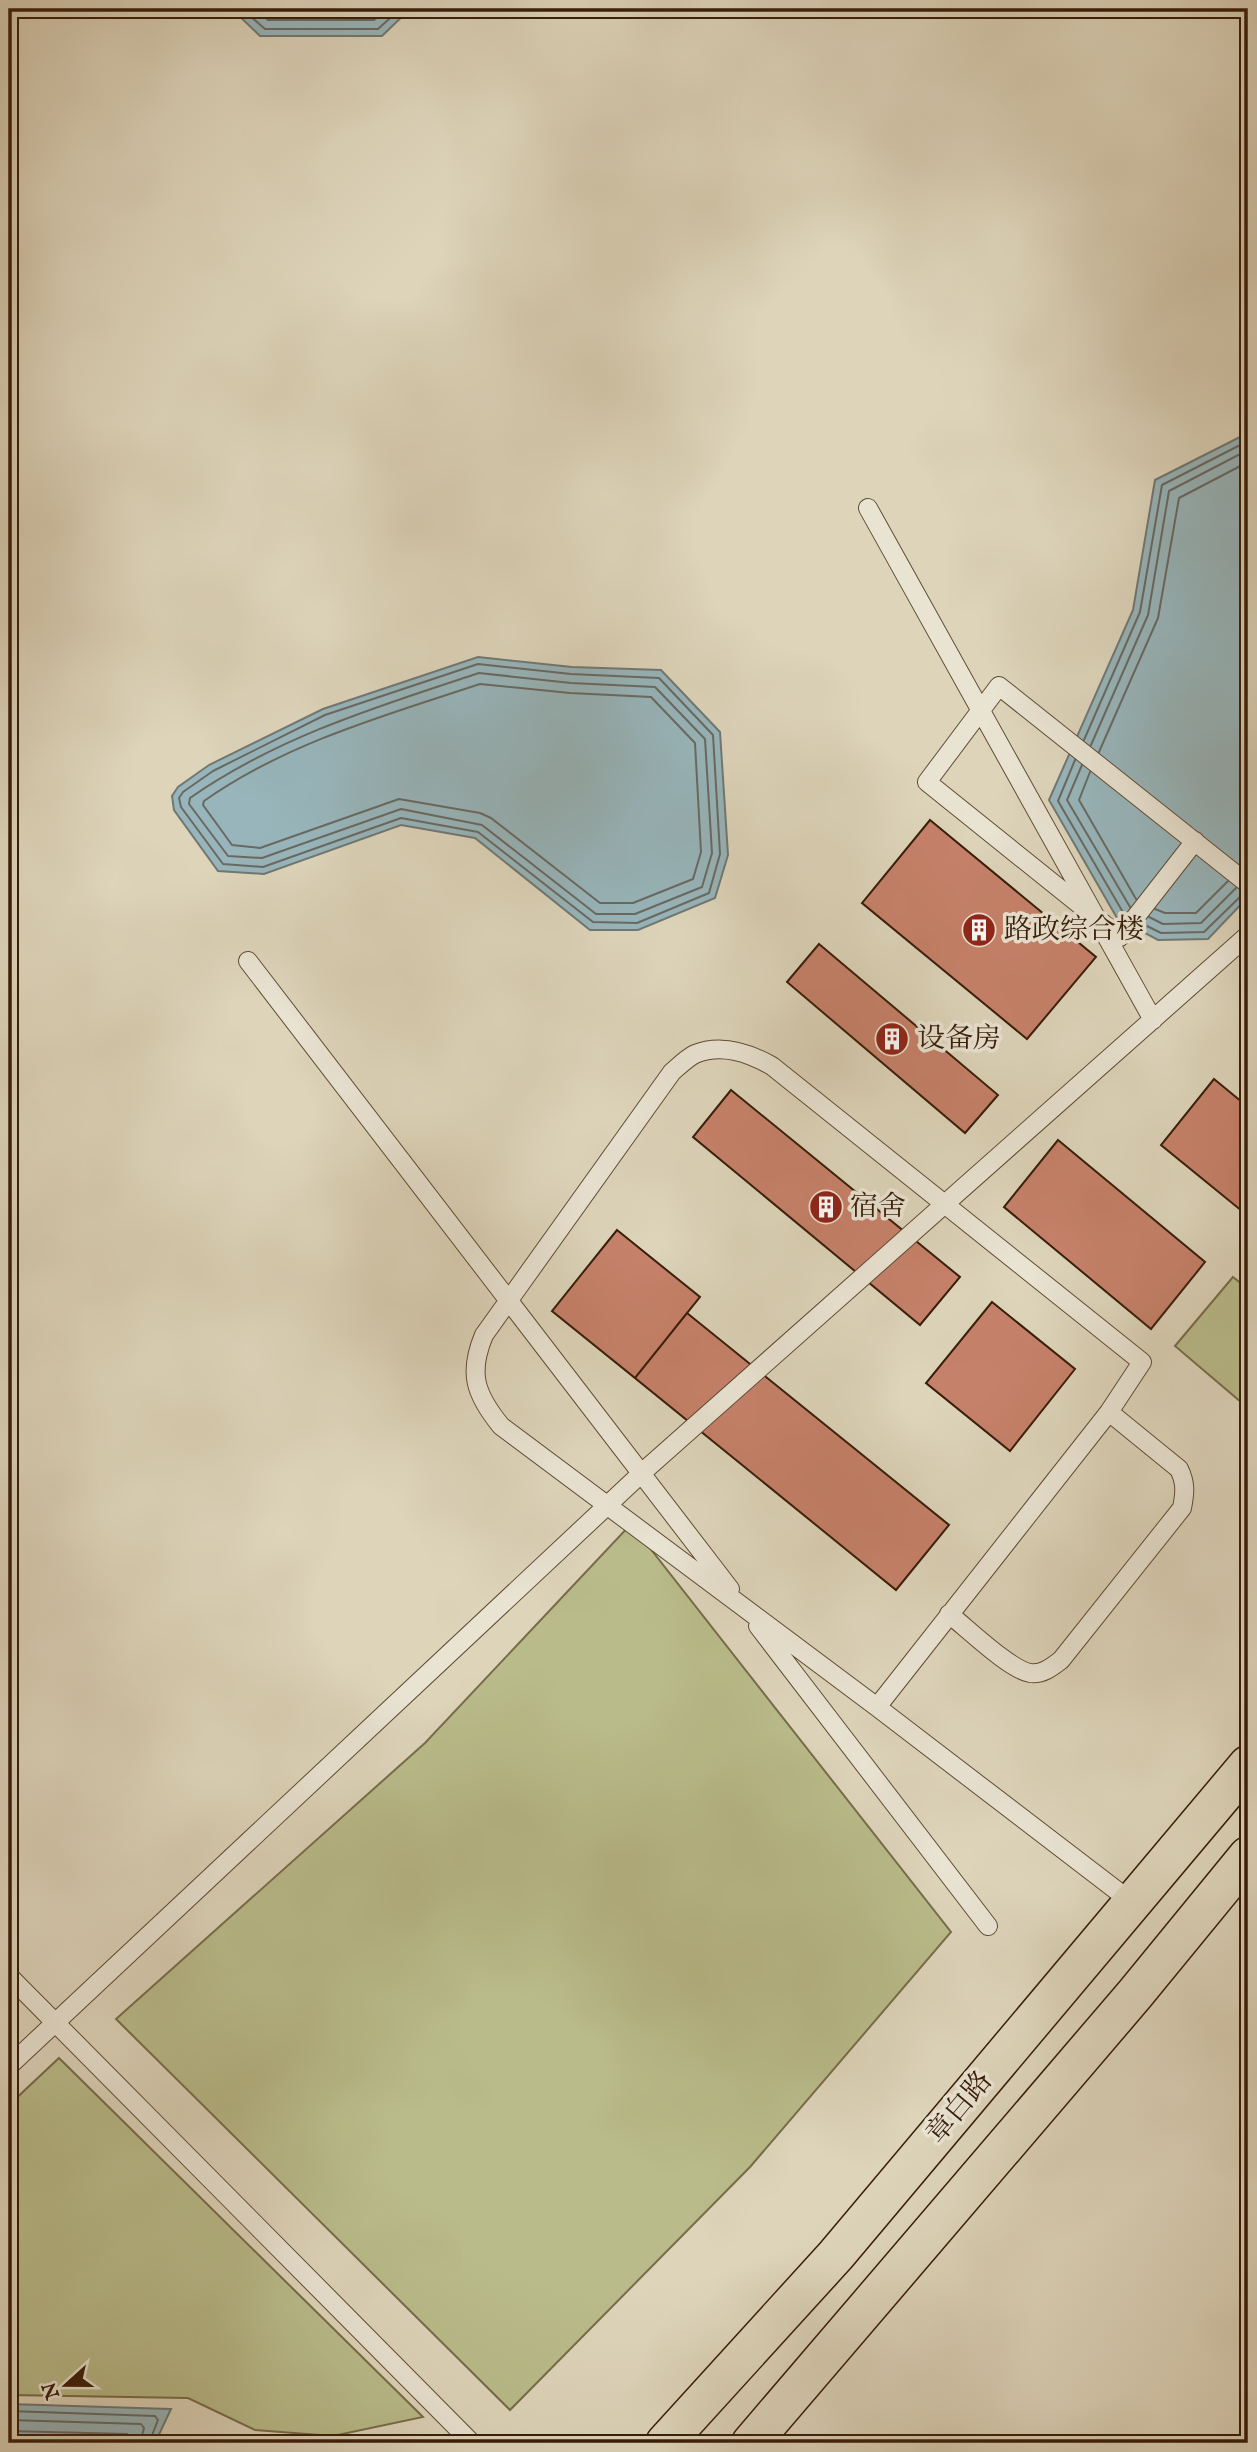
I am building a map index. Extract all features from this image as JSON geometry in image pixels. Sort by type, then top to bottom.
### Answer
[{"type":"highway","name":"章白路","points":[[665,2443],[836,2255],[1248,1765]]},
{"type":"highway","points":[[751,2443],[1135,1994],[1248,1856]]},
{"type":"lane","points":[[868,508],[1153,1020]]},
{"type":"lane","points":[[1195,841],[1120,937],[927,782],[999,686],[1195,841],[1248,884]]},
{"type":"lane","points":[[9,2066],[642,1474],[1248,935]]},
{"type":"lane","points":[[248,961],[988,1926]]},
{"type":"lane","points":[[877,1707],[1109,1412],[1142,1362],[772,1066],[755,1056],[736,1051],[717,1049],[694,1055],[672,1072],[484,1335],[474,1374],[479,1394],[501,1426],[877,1707],[1133,1903]]},
{"type":"lane","points":[[949,1614],[1017,1668],[1033,1674],[1048,1670],[1060,1660],[1182,1508],[1184,1478],[1179,1469],[1109,1412]]},
{"type":"lane","points":[[9,1976],[472,2443]]},
{"type":"green space","points":[[1233,1277],[1248,1289],[1248,1408],[1175,1346]]},
{"type":"green space","points":[[631,1524],[951,1932],[750,2167],[510,2410],[116,2019],[425,1743]]},
{"type":"green space","points":[[59,2058],[423,2417],[333,2436],[255,2430],[188,2398],[9,2395],[9,2105]]},
{"type":"water","points":[[232,9],[410,9],[382,36],[260,36]]},
{"type":"water","points":[[1248,433],[1248,897],[1208,939],[1158,940],[1117,918],[1049,800],[1133,610],[1155,480]]},
{"type":"water","points":[[478,657],[572,667],[661,670],[720,732],[728,855],[715,898],[638,930],[590,930],[475,838],[401,825],[264,874],[218,871],[174,810],[172,796],[178,787],[209,765],[323,709]]},
{"type":"water","points":[[9,2404],[171,2409],[155,2443],[9,2443]]},
{"type":"building","name":"路政综合楼","points":[[930,820],[1096,957],[1027,1039],[862,903]]},
{"type":"building","name":"设备房","points":[[819,944],[998,1095],[965,1133],[787,982]]},
{"type":"building","points":[[1214,1079],[1248,1107],[1248,1216],[1161,1145]]},
{"type":"building","name":"宿舍","points":[[731,1090],[960,1277],[920,1325],[693,1137]]},
{"type":"building","points":[[1058,1140],[1205,1262],[1151,1329],[1004,1207]]},
{"type":"building","points":[[617,1230],[700,1297],[635,1378],[552,1311]]},
{"type":"building","points":[[992,1302],[1075,1369],[1010,1451],[926,1383]]},
{"type":"building","points":[[687,1313],[949,1525],[896,1590],[635,1378]]},
{"type":"place","name":"路政综合楼","points":[[979,930]]},
{"type":"place","name":"设备房","points":[[892,1039]]},
{"type":"place","name":"宿舍","points":[[826,1207]]}]
